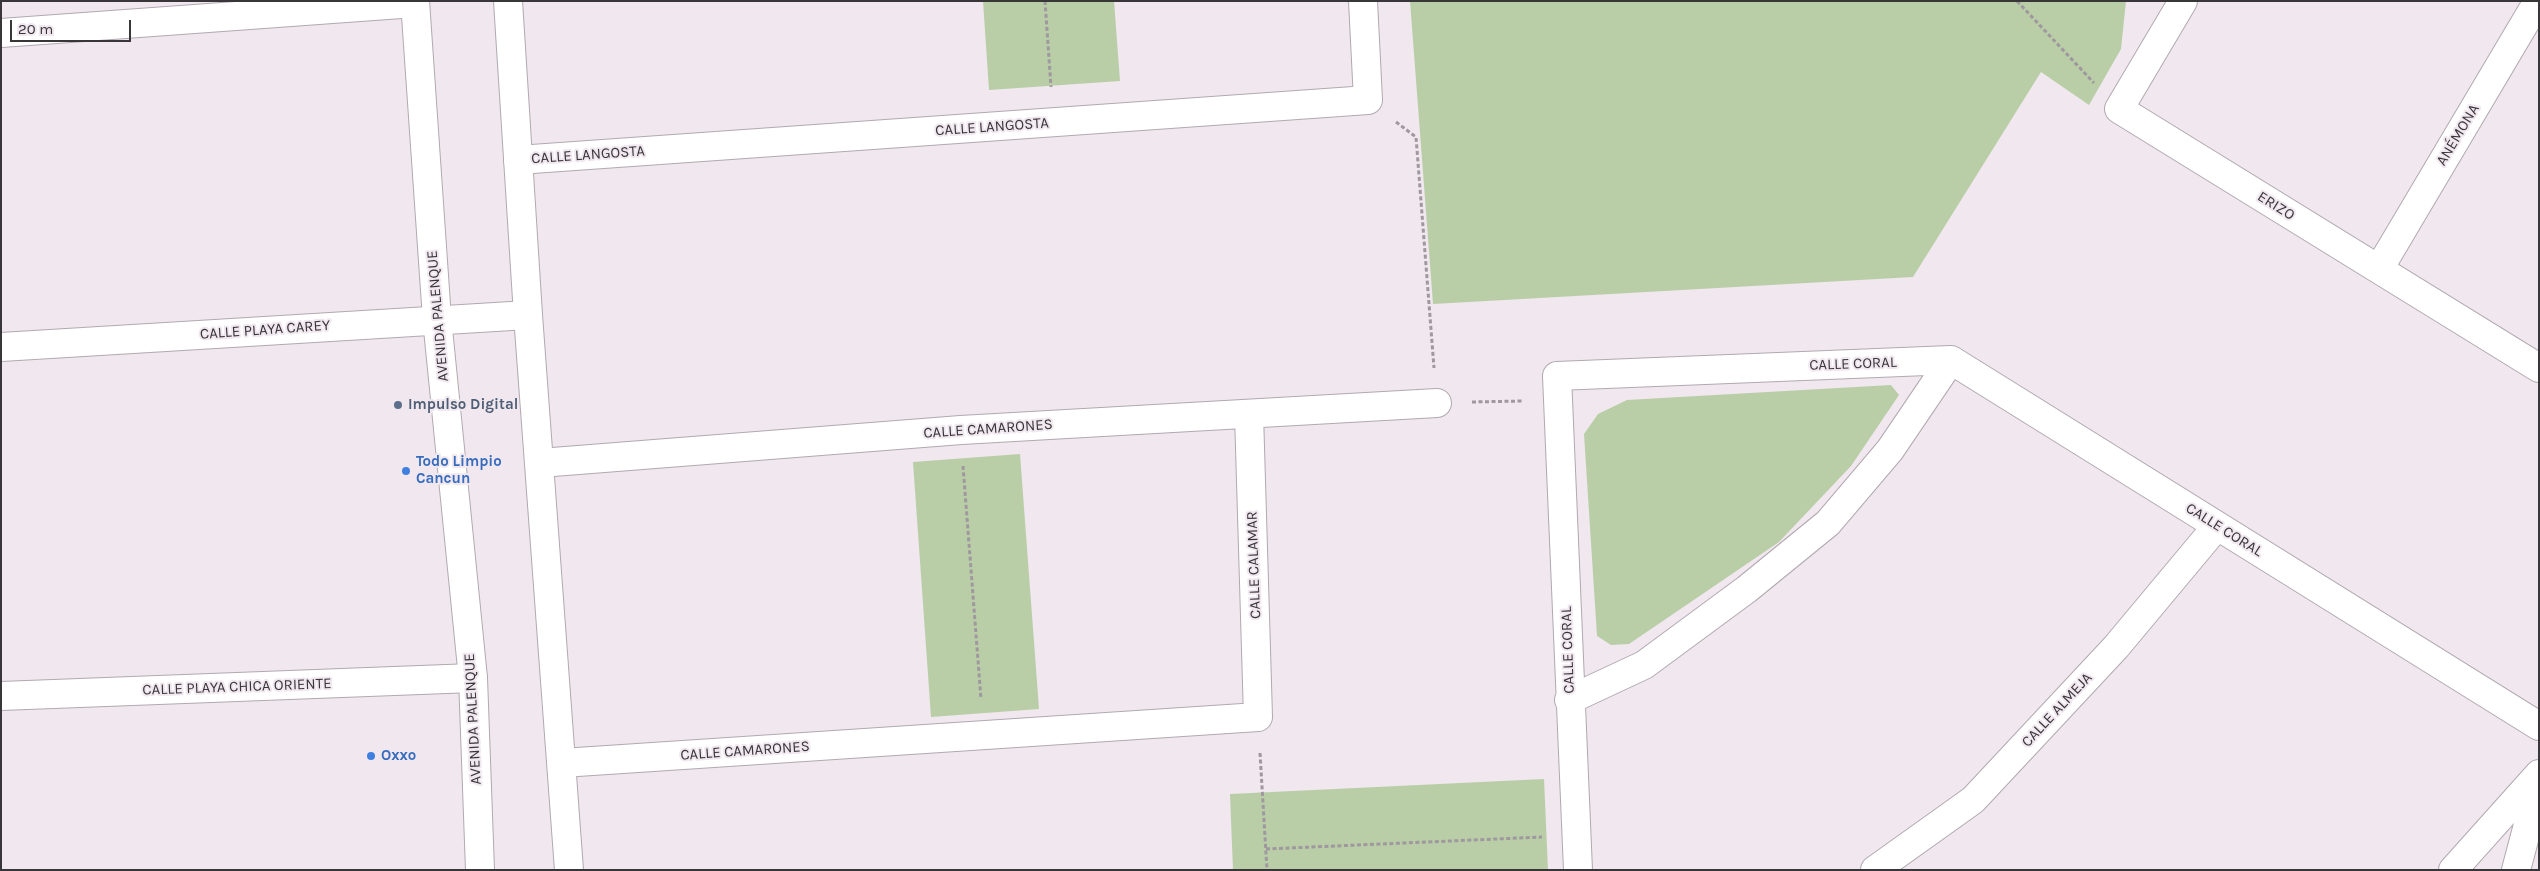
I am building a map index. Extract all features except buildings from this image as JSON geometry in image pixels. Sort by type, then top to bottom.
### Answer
[{"type":"street","points":[[508,1],[528,315],[569,870]]},
{"type":"street","points":[[1363,1],[1368,100]]},
{"type":"street","name":"ANÉMONA","points":[[2379,269],[2538,1]]},
{"type":"street","points":[[1,33],[415,2]]},
{"type":"street","name":"AVENIDA PALENQUE","points":[[415,2],[437,319],[473,678],[480,870]]},
{"type":"street","points":[[2119,109],[2182,2]]},
{"type":"street","name":"CALLE LANGOSTA","points":[[518,160],[1368,100]]},
{"type":"street","name":"ERIZO","points":[[2119,109],[2539,368]]},
{"type":"street","name":"CALLE PLAYA CAREY","points":[[1,347],[437,319],[528,315]]},
{"type":"street","points":[[1569,700],[1644,665],[1747,589],[1828,523],[1890,450],[1951,360]]},
{"type":"street","name":"CALLE CORAL","points":[[1578,870],[1569,700],[1557,376],[1951,360],[2539,726]]},
{"type":"street","name":"CALLE CAMARONES","points":[[540,463],[960,430],[1437,404]]},
{"type":"street","name":"CALLE CALAMAR","points":[[1249,414],[1258,716]]},
{"type":"street","name":"CALLE ALMEJA","points":[[1875,870],[1973,800],[2116,647],[2217,526]]},
{"type":"street","name":"CALLE PLAYA CHICA ORIENTE","points":[[1,696],[473,678]]},
{"type":"street","name":"CALLE CAMARONES","points":[[562,763],[1258,716]]},
{"type":"street","points":[[2453,870],[2539,774]]},
{"type":"street","points":[[2516,870],[2539,783]]},
{"type":"path","points":[[1045,1],[1053,123]]},
{"type":"path","points":[[2017,1],[2119,109]]},
{"type":"path","points":[[1368,100],[1416,137],[1437,404],[1559,400]]},
{"type":"path","points":[[960,430],[983,735]]},
{"type":"path","points":[[1258,716],[1267,870]]},
{"type":"path","points":[[1266,849],[1575,836]]},
{"type":"green space","points":[[983,1],[1114,1],[1120,81],[989,90]]},
{"type":"green space","points":[[1410,1],[2126,1],[2121,49],[2089,105],[2041,72],[1913,277],[1433,304]]},
{"type":"green space","points":[[1891,385],[1899,395],[1851,466],[1779,542],[1629,644],[1611,645],[1597,636],[1584,434],[1598,414],[1627,400]]},
{"type":"green space","points":[[1020,454],[1039,709],[931,717],[913,462]]},
{"type":"green space","points":[[1544,779],[1548,870],[1233,870],[1230,794]]},
{"type":"place","name":"Impulso Digital","points":[[398,405]]},
{"type":"place","name":"Todo Limpio Cancun","points":[[406,471]]},
{"type":"place","name":"Oxxo","points":[[371,756]]}]
